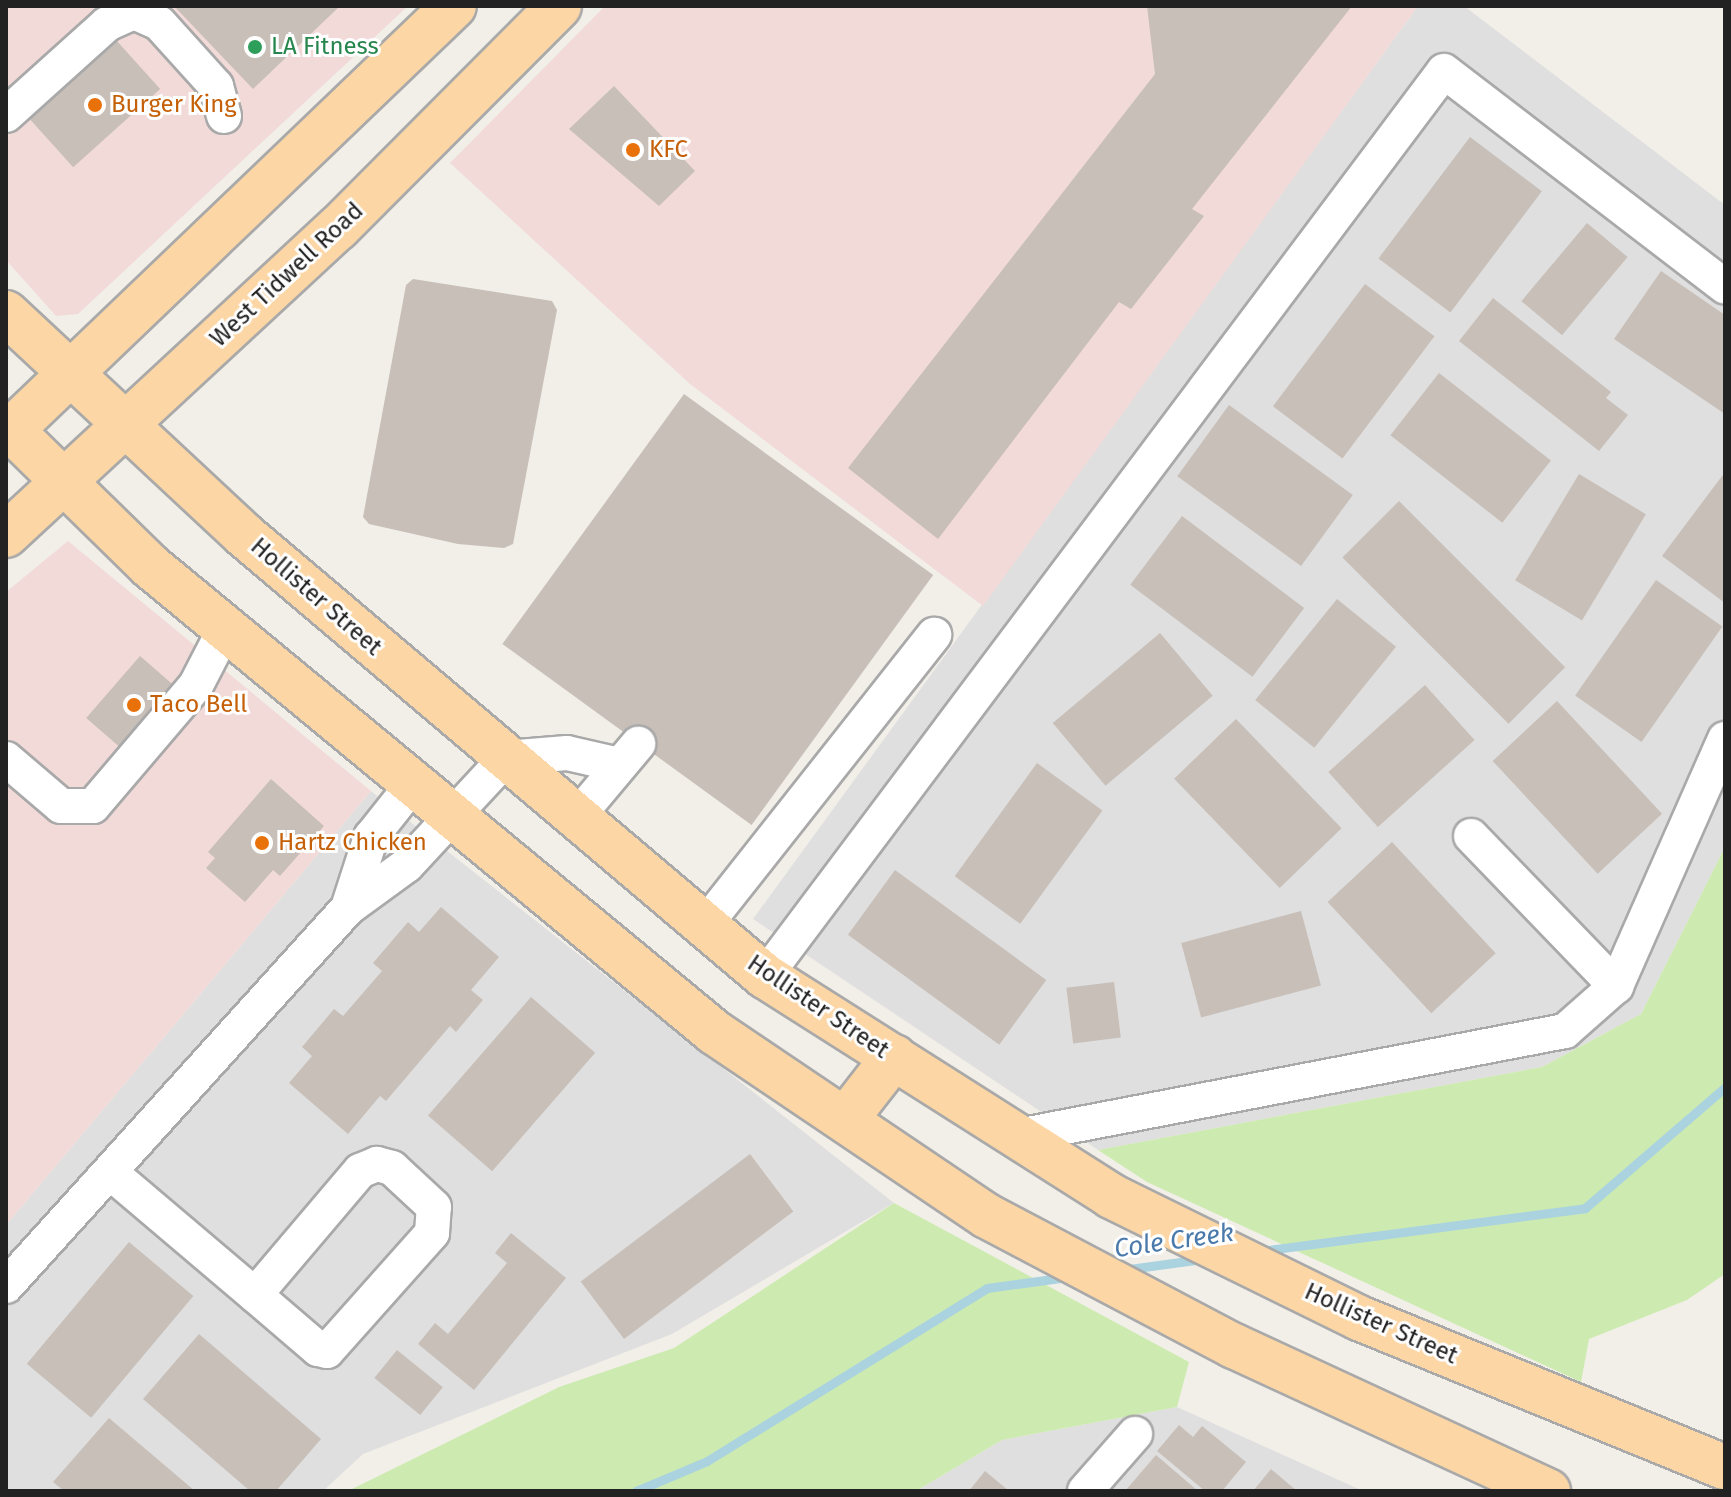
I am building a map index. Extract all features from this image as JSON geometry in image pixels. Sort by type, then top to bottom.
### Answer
[{"type":"main road","points":[[454,6],[8,430],[226,627],[714,1032],[987,1216],[1234,1346],[1548,1491]]},
{"type":"main road","name":"West Tidwell Road","points":[[6,535],[427,142],[559,6]]},
{"type":"main road","name":"Hollister Street","points":[[6,313],[67,375],[125,426],[506,758],[765,976],[1111,1196],[1359,1318],[1725,1467]]},
{"type":"main road","points":[[845,1120],[894,1057]]},
{"type":"street","points":[[6,115],[107,24],[134,12],[159,23],[216,86],[224,116]]},
{"type":"street","points":[[765,976],[1444,71],[1725,287]]},
{"type":"street","points":[[6,759],[61,806],[93,806],[196,685],[226,627]]},
{"type":"street","points":[[705,925],[934,635]]},
{"type":"street","points":[[1018,1136],[1565,1031],[1616,986],[1725,739]]},
{"type":"street","points":[[6,1286],[348,908],[407,865],[506,758],[567,753],[629,754],[576,818]]},
{"type":"street","points":[[348,908],[371,837],[414,783]]},
{"type":"street","points":[[1471,836],[1616,986]]},
{"type":"street","points":[[111,1173],[318,1349],[336,1348],[432,1233],[434,1207],[392,1168],[377,1164],[360,1171],[255,1295]]},
{"type":"street","points":[[1085,1491],[1135,1434]]},
{"type":"shaded area","points":[[6,6],[408,6],[78,314],[56,316],[6,260]]},
{"type":"shaded area","points":[[605,6],[1418,6],[983,606],[690,384],[450,163]]},
{"type":"shaded area","points":[[1418,6],[1464,6],[1725,205],[1725,847],[1641,1014],[1542,1067],[1098,1150],[753,919]]},
{"type":"shaded area","points":[[68,541],[371,791],[6,1225],[6,592]]},
{"type":"shaded area","points":[[371,791],[894,1203],[672,1334],[363,1454],[323,1491],[6,1491],[6,1225]]},
{"type":"shaded area","points":[[1177,1407],[1363,1491],[916,1491],[1002,1440]]},
{"type":"green space","points":[[1725,847],[1725,1274],[1687,1300],[1589,1339],[1581,1382],[1147,1182],[1098,1150],[1542,1067],[1641,1014]]},
{"type":"green space","points":[[894,1203],[1189,1362],[1177,1407],[1002,1440],[916,1491],[348,1491],[559,1387],[674,1348]]},
{"type":"building","name":"LA Fitness","points":[[174,6],[340,6],[253,89]]},
{"type":"building","points":[[1147,6],[1352,6],[1192,209],[1204,216],[1131,309],[1119,302],[938,539],[848,468],[1155,74]]},
{"type":"building","name":"Burger King","points":[[116,40],[160,89],[73,167],[29,118]]},
{"type":"building","name":"KFC","points":[[614,86],[695,171],[659,206],[569,129]]},
{"type":"building","points":[[1470,137],[1542,191],[1450,313],[1379,258]]},
{"type":"building","points":[[1587,223],[1628,257],[1562,335],[1521,301]]},
{"type":"building","points":[[1661,271],[1725,315],[1725,414],[1614,339]]},
{"type":"building","points":[[413,279],[552,301],[557,310],[513,544],[504,548],[458,544],[369,524],[363,517],[406,285]]},
{"type":"building","points":[[1365,284],[1434,336],[1342,459],[1273,406]]},
{"type":"building","points":[[1493,298],[1611,392],[1606,398],[1628,415],[1599,451],[1459,341]]},
{"type":"building","points":[[1439,373],[1551,460],[1502,523],[1390,435]]},
{"type":"building","points":[[684,394],[933,575],[752,825],[502,644]]},
{"type":"building","points":[[1229,405],[1353,495],[1301,566],[1177,476]]},
{"type":"building","points":[[1725,472],[1725,603],[1662,556]]},
{"type":"building","points":[[1579,474],[1646,514],[1582,620],[1515,580]]},
{"type":"building","points":[[1399,501],[1565,667],[1509,724],[1342,558]]},
{"type":"building","points":[[1182,516],[1304,608],[1252,677],[1130,585]]},
{"type":"building","points":[[1656,580],[1722,626],[1641,742],[1575,696]]},
{"type":"building","points":[[1337,599],[1396,647],[1314,748],[1255,700]]},
{"type":"building","points":[[1160,633],[1213,696],[1105,786],[1053,723]]},
{"type":"building","name":"Taco Bell","points":[[140,656],[182,692],[128,754],[86,718]]},
{"type":"building","points":[[1425,685],[1475,740],[1378,827],[1328,772]]},
{"type":"building","points":[[1557,701],[1662,814],[1598,874],[1493,761]]},
{"type":"building","points":[[1236,719],[1342,828],[1280,888],[1174,779]]},
{"type":"building","points":[[1037,763],[1103,811],[1020,924],[955,876]]},
{"type":"building","name":"Hartz Chicken","points":[[271,779],[324,826],[280,876],[273,870],[245,902],[206,868],[215,858],[208,852]]},
{"type":"building","points":[[1392,842],[1496,953],[1431,1013],[1328,902]]},
{"type":"building","points":[[895,870],[1046,980],[999,1045],[848,935]]},
{"type":"building","points":[[441,907],[499,957],[471,990],[483,1000],[456,1032],[450,1026],[386,1101],[380,1096],[348,1134],[289,1083],[312,1056],[302,1047],[334,1009],[343,1016],[382,971],[373,963],[408,922],[419,932]]},
{"type":"building","points":[[1301,911],[1321,985],[1201,1017],[1181,943]]},
{"type":"building","points":[[1114,982],[1121,1038],[1073,1043],[1066,988]]},
{"type":"building","points":[[531,997],[595,1053],[492,1171],[428,1115]]},
{"type":"building","points":[[750,1154],[793,1212],[624,1339],[581,1282]]},
{"type":"building","points":[[511,1233],[566,1278],[474,1390],[418,1344],[435,1323],[448,1334],[507,1263],[495,1253]]},
{"type":"building","points":[[129,1242],[193,1296],[91,1418],[27,1364]]},
{"type":"building","points":[[199,1334],[321,1439],[276,1491],[250,1491],[143,1399]]},
{"type":"building","points":[[397,1350],[443,1387],[420,1415],[374,1378]]},
{"type":"building","points":[[109,1418],[195,1491],[64,1491],[53,1482]]},
{"type":"building","points":[[1179,1425],[1193,1437],[1202,1426],[1246,1462],[1222,1491],[1205,1491],[1157,1451]]},
{"type":"building","points":[[1156,1455],[1198,1491],[1125,1491]]},
{"type":"building","points":[[1271,1469],[1297,1491],[1253,1491]]},
{"type":"building","points":[[985,1471],[1009,1491],[969,1491]]},
{"type":"waterway","name":"Cole Creek","points":[[1260,1251],[1585,1208],[1725,1087]]},
{"type":"waterway","name":"Cole Creek","points":[[1122,1270],[1202,1259]]},
{"type":"waterway","name":"Cole Creek","points":[[636,1491],[707,1461],[987,1288],[1067,1277]]},
{"type":"place","name":"LA Fitness","points":[[255,47]]},
{"type":"place","name":"Burger King","points":[[95,105]]},
{"type":"place","name":"KFC","points":[[633,150]]},
{"type":"place","name":"Taco Bell","points":[[134,705]]},
{"type":"place","name":"Hartz Chicken","points":[[262,843]]}]
